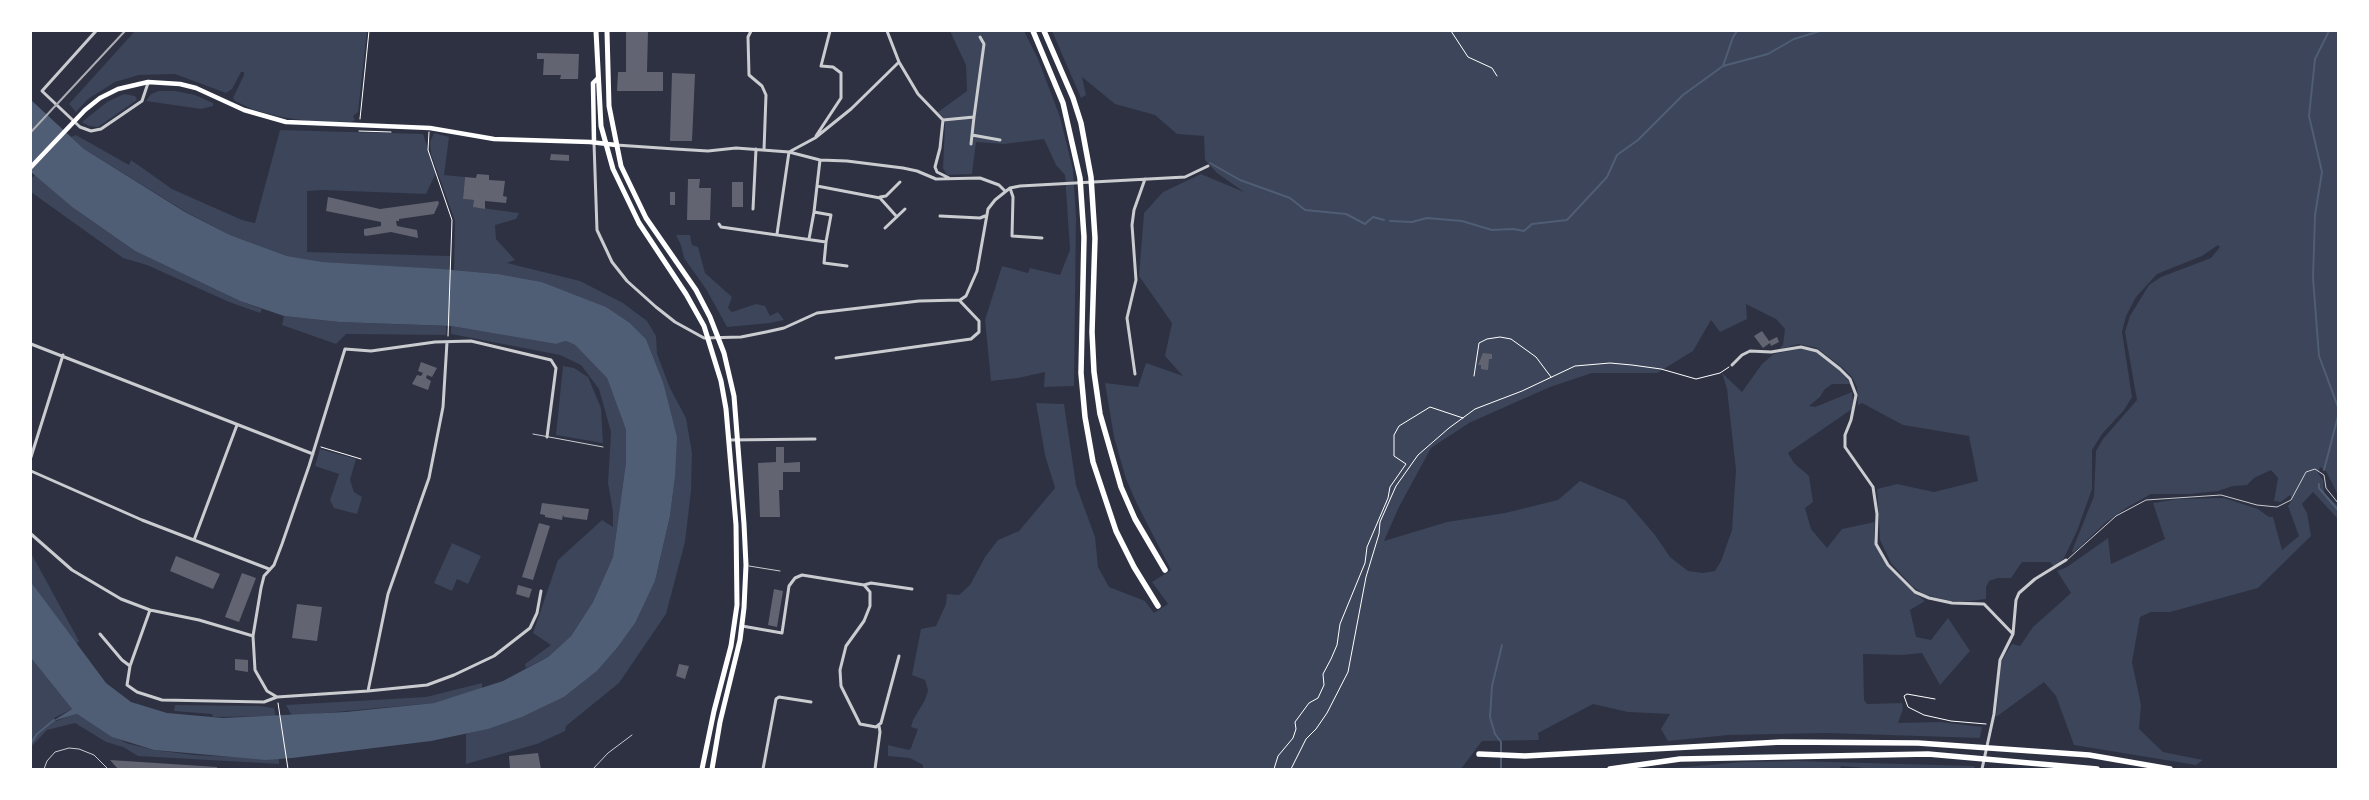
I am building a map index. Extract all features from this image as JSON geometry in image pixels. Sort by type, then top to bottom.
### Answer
[{"type":"highway","points":[[1033,31],[1063,102],[1080,178],[1084,237],[1081,372],[1085,416],[1092,453],[1102,493],[1116,531],[1134,567],[1158,606]]},
{"type":"highway","points":[[1044,31],[1073,98],[1081,123],[1091,177],[1095,238],[1092,332],[1094,372],[1100,414],[1121,487],[1135,519],[1165,570]]},
{"type":"highway","points":[[1478,754],[1507,756],[1781,742],[1918,743],[2089,755],[2170,769]]},
{"type":"highway","points":[[1610,769],[1680,759],[1928,754],[2097,769]]},
{"type":"main road","points":[[596,31],[597,79],[605,143],[612,169],[630,206],[686,294],[708,338],[721,381],[729,440],[736,525],[737,605],[731,646],[714,711],[702,769]]},
{"type":"main road","points":[[607,31],[609,106],[621,166],[639,204],[698,295],[719,338],[733,389],[739,440],[746,565],[742,626],[720,722],[712,769]]},
{"type":"main road","points":[[594,142],[592,83],[597,79]]},
{"type":"main road","points":[[31,167],[85,110],[100,98],[118,89],[148,82],[180,84],[196,88],[244,110],[286,122],[430,128],[515,140],[594,142],[616,145]]},
{"type":"street","points":[[96,31],[42,91],[80,127],[91,131],[102,129],[142,101],[148,82]]},
{"type":"street","points":[[751,31],[748,37],[749,75],[762,86],[766,95],[764,150]]},
{"type":"street","points":[[814,138],[841,98],[841,73],[833,67],[821,66],[830,31]]},
{"type":"street","points":[[887,31],[899,62],[918,94],[942,120],[940,148],[935,167],[937,172],[943,177],[952,179]]},
{"type":"street","points":[[971,144],[984,44],[980,37]]},
{"type":"street","points":[[789,152],[814,138],[851,109],[899,62]]},
{"type":"street","points":[[942,120],[974,118]]},
{"type":"street","points":[[972,135],[1000,140]]},
{"type":"street","points":[[594,142],[597,230],[612,262],[627,281],[675,322],[700,337],[708,338],[766,332],[784,328],[817,312],[920,301],[960,300],[966,296],[976,271],[986,215],[995,200],[1005,191],[1012,188],[1185,177],[1208,166]]},
{"type":"street","points":[[616,145],[675,150],[764,150],[789,152],[820,160],[882,165],[917,171],[936,179],[980,178],[999,185],[1005,191]]},
{"type":"street","points":[[753,209],[756,150]]},
{"type":"street","points":[[777,234],[789,152]]},
{"type":"street","points":[[809,239],[820,160]]},
{"type":"street","points":[[1135,374],[1127,318],[1136,280],[1132,225],[1134,210],[1145,179]]},
{"type":"street","points":[[817,186],[880,198],[886,196],[900,182]]},
{"type":"street","points":[[1012,188],[1012,236],[1042,238]]},
{"type":"street","points":[[880,198],[897,217]]},
{"type":"street","points":[[885,228],[905,209]]},
{"type":"street","points":[[814,212],[831,215],[824,263],[847,266]]},
{"type":"street","points":[[940,216],[980,218],[986,215]]},
{"type":"street","points":[[719,224],[721,227],[826,242]]},
{"type":"street","points":[[836,358],[971,339],[979,332],[979,321],[960,300]]},
{"type":"street","points":[[277,697],[267,691],[255,670],[252,636],[260,588],[264,576],[274,565],[282,544],[313,454],[345,349],[371,352],[447,342],[471,341],[551,360],[556,368],[547,437]]},
{"type":"street","points":[[368,692],[388,594],[430,478],[443,407],[447,342]]},
{"type":"street","points":[[31,344],[313,454]]},
{"type":"street","points":[[1732,365],[1742,355],[1750,351],[1771,352],[1801,347],[1817,350],[1840,369],[1850,379],[1856,396],[1851,420],[1845,435],[1845,447],[1874,490],[1877,521],[1876,544],[1888,565],[1915,592],[1929,598],[1952,603],[1984,604],[2013,634]]},
{"type":"street","points":[[31,456],[63,355]]},
{"type":"street","points":[[194,540],[237,424]]},
{"type":"street","points":[[729,440],[815,439]]},
{"type":"street","points":[[31,471],[142,520],[269,569]]},
{"type":"street","points":[[31,534],[56,558],[86,580],[121,599],[150,610],[200,620],[252,636]]},
{"type":"street","points":[[1982,769],[1991,726],[2000,660],[2013,634],[2019,593],[2035,579],[2066,560]]},
{"type":"street","points":[[742,626],[782,633],[789,586],[795,578],[802,576],[864,585],[871,583],[912,589]]},
{"type":"street","points":[[864,585],[870,592],[870,606],[864,621],[846,646],[841,662],[840,680],[858,722],[872,727],[879,726]]},
{"type":"street","points":[[150,610],[130,666],[128,686],[137,692],[162,700],[264,702],[277,697],[368,692],[427,685],[454,675],[494,656],[530,628],[537,613],[542,591]]},
{"type":"street","points":[[100,634],[130,666]]},
{"type":"street","points":[[875,769],[880,732],[879,726],[885,711],[899,656]]},
{"type":"street","points":[[763,769],[776,699],[779,697],[811,702]]},
{"type":"lane","points":[[533,434],[604,447]]},
{"type":"lane","points":[[2066,560],[2116,516],[2146,500],[2222,495],[2257,505],[2277,507],[2290,500],[2306,472],[2315,469],[2324,475],[2326,488],[2338,503]]},
{"type":"lane","points":[[746,565],[780,571]]},
{"type":"lane","points":[[592,769],[608,753],[632,735]]},
{"type":"lane","points":[[44,769],[51,756],[61,749],[79,749],[90,753],[108,769]]},
{"type":"path","points":[[360,121],[369,31]]},
{"type":"path","points":[[1451,31],[1468,57],[1492,68],[1497,76]]},
{"type":"path","points":[[429,132],[428,150],[452,220],[448,332]]},
{"type":"path","points":[[1474,376],[1479,343],[1487,339],[1500,337],[1511,340],[1536,357],[1552,378]]},
{"type":"path","points":[[1291,769],[1306,739],[1327,713],[1348,672],[1366,577],[1379,534],[1380,522],[1390,499],[1418,456],[1474,409],[1552,378],[1575,366],[1610,363],[1661,369],[1696,379],[1720,372],[1732,365]]},
{"type":"path","points":[[1274,769],[1278,756],[1293,738],[1296,729],[1295,722],[1309,703],[1318,698],[1324,685],[1324,674],[1337,645],[1340,624],[1365,563],[1367,547],[1388,498],[1390,487],[1406,464],[1394,456],[1394,435],[1398,426],[1430,407],[1464,418]]},
{"type":"path","points":[[315,446],[361,459]]},
{"type":"path","points":[[1935,698],[1907,694],[1904,696],[1908,707],[1924,716],[1951,721],[1981,722],[1991,726]]},
{"type":"path","points":[[277,697],[288,769]]},
{"type":"shaded area","points":[[135,31],[367,31],[358,112],[353,116],[355,120],[351,122],[308,121],[254,110],[235,101],[233,98],[244,72],[241,72],[232,89],[226,93],[175,74],[139,75],[115,82],[88,99],[76,112],[69,104]]},
{"type":"shaded area","points":[[950,31],[1024,31],[1038,59],[1060,117],[1073,170],[1076,218],[1074,386],[1044,387],[1045,372],[991,381],[985,320],[1002,266],[1028,273],[1030,268],[1060,275],[1070,250],[1065,175],[1056,165],[1044,139],[1004,144],[976,142],[972,174],[947,175],[943,168],[945,125],[943,117],[938,112],[967,91],[966,65]]},
{"type":"shaded area","points":[[1052,31],[2338,31],[2338,495],[2326,471],[2320,467],[2318,473],[2323,480],[2324,493],[2338,506],[2338,519],[2313,492],[2302,504],[2307,513],[2311,536],[2258,588],[2170,612],[2151,612],[2140,617],[2132,662],[2141,705],[2139,729],[2163,752],[2203,760],[2196,765],[2074,745],[2056,696],[2044,682],[1996,717],[2001,663],[2006,653],[2012,644],[2020,646],[2033,627],[2071,593],[2057,571],[2067,567],[2108,538],[2111,564],[2165,539],[2153,503],[2178,499],[2224,498],[2258,509],[2269,517],[2273,517],[2282,550],[2299,536],[2288,506],[2292,500],[2290,495],[2281,502],[2274,501],[2278,478],[2271,470],[2254,478],[2247,485],[2233,486],[2218,491],[2190,494],[2151,494],[2105,523],[2073,553],[2072,551],[2094,496],[2096,451],[2103,439],[2137,400],[2125,332],[2130,316],[2149,285],[2161,277],[2211,258],[2220,247],[2218,245],[2202,256],[2157,274],[2136,297],[2126,316],[2122,332],[2132,397],[2124,410],[2102,434],[2092,450],[2092,489],[2077,531],[2064,558],[2054,567],[2050,562],[2022,562],[2011,578],[1998,578],[1989,581],[1986,587],[1986,599],[1971,601],[1949,601],[1924,594],[1913,587],[1891,563],[1880,540],[1877,489],[1897,484],[1934,492],[1978,481],[1969,436],[1903,425],[1862,403],[1858,405],[1857,387],[1852,377],[1844,369],[1817,348],[1799,344],[1779,349],[1783,345],[1785,329],[1776,319],[1746,304],[1747,319],[1720,332],[1711,320],[1693,351],[1657,373],[1592,373],[1550,387],[1469,423],[1431,448],[1399,507],[1384,541],[1447,522],[1505,513],[1558,500],[1580,481],[1625,500],[1655,535],[1670,557],[1688,571],[1703,573],[1715,571],[1721,561],[1732,530],[1736,470],[1727,389],[1722,373],[1742,392],[1762,364],[1774,354],[1804,348],[1815,351],[1837,367],[1851,384],[1832,384],[1809,406],[1815,407],[1852,392],[1853,403],[1852,409],[1788,453],[1794,463],[1809,476],[1813,502],[1805,508],[1811,529],[1827,548],[1842,529],[1875,522],[1874,537],[1886,565],[1913,592],[1925,601],[1910,610],[1916,637],[1931,640],[1948,618],[1970,651],[1940,685],[1922,653],[1902,655],[1863,654],[1864,700],[1867,704],[1902,703],[1903,709],[1898,723],[1941,722],[1982,727],[1980,738],[1827,733],[1728,735],[1668,741],[1661,729],[1670,714],[1628,712],[1593,704],[1538,733],[1539,740],[1482,741],[1461,769],[923,769],[923,765],[910,758],[888,756],[888,745],[909,750],[918,729],[911,727],[928,690],[925,680],[912,675],[921,629],[936,626],[946,604],[947,594],[959,595],[970,585],[985,557],[998,540],[1019,531],[1055,488],[1045,455],[1036,403],[1064,404],[1076,485],[1095,537],[1098,567],[1109,587],[1145,601],[1154,613],[1168,604],[1152,582],[1171,570],[1126,479],[1114,437],[1105,383],[1138,387],[1146,363],[1183,376],[1165,356],[1172,323],[1139,276],[1144,213],[1163,192],[1201,174],[1244,192],[1217,173],[1205,160],[1204,136],[1177,134],[1155,115],[1115,104],[1082,77],[1086,95],[1081,98]]},
{"type":"shaded area","points":[[159,91],[175,91],[195,95],[213,103],[213,106],[201,109],[146,101],[151,94]]},
{"type":"shaded area","points":[[124,94],[135,96],[137,100],[98,127],[89,126],[82,122],[107,102]]},
{"type":"shaded area","points":[[31,100],[84,149],[185,212],[230,235],[287,256],[323,262],[498,274],[542,282],[606,307],[630,323],[646,339],[663,382],[677,437],[675,477],[670,516],[655,581],[635,623],[597,671],[564,697],[522,717],[488,729],[431,741],[292,758],[266,760],[154,750],[112,737],[77,714],[53,721],[72,709],[31,658],[31,582],[106,683],[131,702],[167,713],[223,718],[346,712],[434,703],[503,681],[548,657],[571,636],[593,602],[613,557],[626,462],[626,430],[607,378],[575,345],[566,341],[556,344],[451,326],[339,322],[284,316],[240,301],[135,251],[72,207],[31,172]]},
{"type":"shaded area","points":[[280,130],[423,134],[436,173],[426,194],[307,191],[307,252],[450,256],[450,270],[323,262],[287,256],[230,235],[186,212],[84,149],[71,137],[76,135],[129,165],[131,160],[172,189],[242,220],[255,223]]},
{"type":"shaded area","points":[[434,133],[449,137],[444,175],[465,177],[463,199],[474,200],[474,207],[519,213],[516,219],[495,225],[496,239],[515,260],[507,263],[580,281],[623,303],[647,321],[656,336],[657,354],[670,388],[686,418],[692,453],[691,491],[685,542],[666,614],[619,683],[566,726],[565,731],[537,744],[466,764],[466,734],[521,717],[564,697],[597,671],[617,648],[634,623],[655,581],[670,516],[675,477],[663,382],[646,339],[630,323],[605,307],[542,282],[498,274],[454,270],[455,221],[431,154],[430,142]]},
{"type":"shaded area","points":[[35,175],[72,207],[135,251],[240,301],[262,309],[260,313],[229,302],[147,265],[123,258],[31,192],[31,179]]},
{"type":"shaded area","points":[[676,235],[690,235],[692,245],[698,247],[705,273],[732,297],[728,308],[732,312],[756,304],[765,306],[770,316],[778,312],[784,320],[727,327],[706,289],[684,258]]},
{"type":"shaded area","points":[[284,316],[339,322],[446,326],[446,335],[346,334],[336,344],[282,325]]},
{"type":"shaded area","points":[[451,326],[556,344],[566,341],[575,345],[607,378],[626,430],[626,462],[613,557],[593,602],[571,636],[548,657],[526,668],[525,664],[551,645],[533,633],[558,560],[602,520],[613,527],[613,512],[608,483],[611,432],[599,389],[581,365],[560,355],[451,334]]},
{"type":"shaded area","points":[[563,366],[574,368],[588,377],[601,408],[603,443],[556,435]]},
{"type":"shaded area","points":[[320,449],[356,459],[350,480],[354,492],[362,497],[357,514],[334,508],[330,500],[339,474],[315,466]]},
{"type":"shaded area","points":[[452,543],[481,556],[468,584],[457,579],[452,591],[434,583]]},
{"type":"shaded area","points":[[31,553],[79,641],[76,644],[31,582]]},
{"type":"shaded area","points":[[31,658],[72,709],[54,718],[56,721],[77,714],[126,743],[154,750],[194,755],[279,759],[279,764],[138,756],[123,747],[106,742],[75,723],[47,730],[31,747]]},
{"type":"shaded area","points":[[482,683],[482,689],[434,703],[292,716],[286,705],[426,697]]},
{"type":"shaded area","points":[[175,705],[259,706],[274,708],[276,716],[213,717],[212,714],[174,711]]},
{"type":"shaded area","points":[[1796,761],[1974,766],[1975,769],[1875,769],[1841,766],[1840,769],[1664,769],[1742,762]]},
{"type":"building","points":[[626,31],[648,31],[647,72],[663,72],[663,91],[617,91],[618,72],[626,72]]},
{"type":"building","points":[[537,53],[579,54],[578,79],[560,79],[561,75],[543,75],[544,59],[537,59]]},
{"type":"building","points":[[672,73],[695,74],[692,141],[670,141]]},
{"type":"building","points":[[551,154],[569,155],[569,161],[550,160]]},
{"type":"building","points":[[477,174],[489,175],[489,180],[505,181],[503,196],[507,197],[506,203],[485,201],[485,209],[473,207],[474,200],[463,199],[465,177],[476,178]]},
{"type":"building","points":[[688,179],[700,179],[699,188],[711,188],[710,220],[687,220]]},
{"type":"building","points":[[732,182],[743,182],[743,207],[732,207]]},
{"type":"building","points":[[670,192],[675,192],[675,205],[670,205]]},
{"type":"building","points":[[328,197],[380,209],[438,201],[439,203],[434,214],[396,221],[397,226],[417,230],[418,238],[391,232],[366,236],[364,235],[364,229],[381,226],[381,222],[326,211]]},
{"type":"building","points":[[1762,331],[1769,341],[1777,337],[1779,342],[1771,346],[1770,343],[1763,348],[1754,336]]},
{"type":"building","points":[[1483,353],[1492,354],[1492,359],[1489,359],[1488,370],[1481,369],[1481,365],[1478,365]]},
{"type":"building","points":[[421,362],[437,368],[432,377],[427,375],[426,378],[431,381],[428,390],[412,384],[417,375],[421,376],[423,373],[418,371]]},
{"type":"building","points":[[776,447],[784,447],[784,463],[800,462],[800,472],[783,472],[783,490],[779,490],[780,517],[760,517],[758,463],[776,462]]},
{"type":"building","points":[[542,503],[589,509],[587,520],[564,517],[563,515],[562,520],[545,517],[545,515],[540,514]]},
{"type":"building","points":[[539,523],[550,526],[533,580],[522,577]]},
{"type":"building","points":[[176,556],[220,574],[213,589],[170,571]]},
{"type":"building","points":[[242,573],[256,578],[239,622],[225,617]]},
{"type":"building","points":[[518,585],[532,589],[529,598],[516,594]]},
{"type":"building","points":[[774,589],[783,591],[777,627],[768,625]]},
{"type":"building","points":[[297,604],[322,607],[317,641],[292,638]]},
{"type":"building","points":[[235,659],[248,660],[248,672],[235,670]]},
{"type":"building","points":[[679,664],[689,666],[685,679],[676,676]]},
{"type":"building","points":[[538,753],[541,769],[510,769],[509,756]]},
{"type":"building","points":[[110,760],[217,767],[217,769],[118,769]]},
{"type":"waterway","points":[[1723,66],[1737,31]]},
{"type":"waterway","points":[[1390,221],[1412,222],[1427,218],[1462,221],[1492,230],[1513,229],[1524,231],[1532,224],[1567,220],[1607,177],[1617,155],[1638,140],[1683,95],[1723,66],[1768,54],[1794,39],[1820,31]]},
{"type":"waterway","points":[[2329,31],[2315,59],[2309,116],[2322,172],[2315,215],[2313,278],[2319,356],[2338,407]]},
{"type":"waterway","points":[[1210,163],[1240,180],[1290,198],[1305,210],[1346,214],[1365,224],[1373,217],[1384,220]]},
{"type":"waterway","points":[[2324,470],[2338,416]]},
{"type":"waterway","points":[[2319,484],[2319,488],[2338,510]]},
{"type":"waterway","points":[[1501,769],[1501,742],[1495,734],[1490,717],[1492,686],[1502,645]]},
{"type":"waterway","points":[[31,743],[37,734],[54,720]]},
{"type":"railway","points":[[31,132],[125,31]]}]
